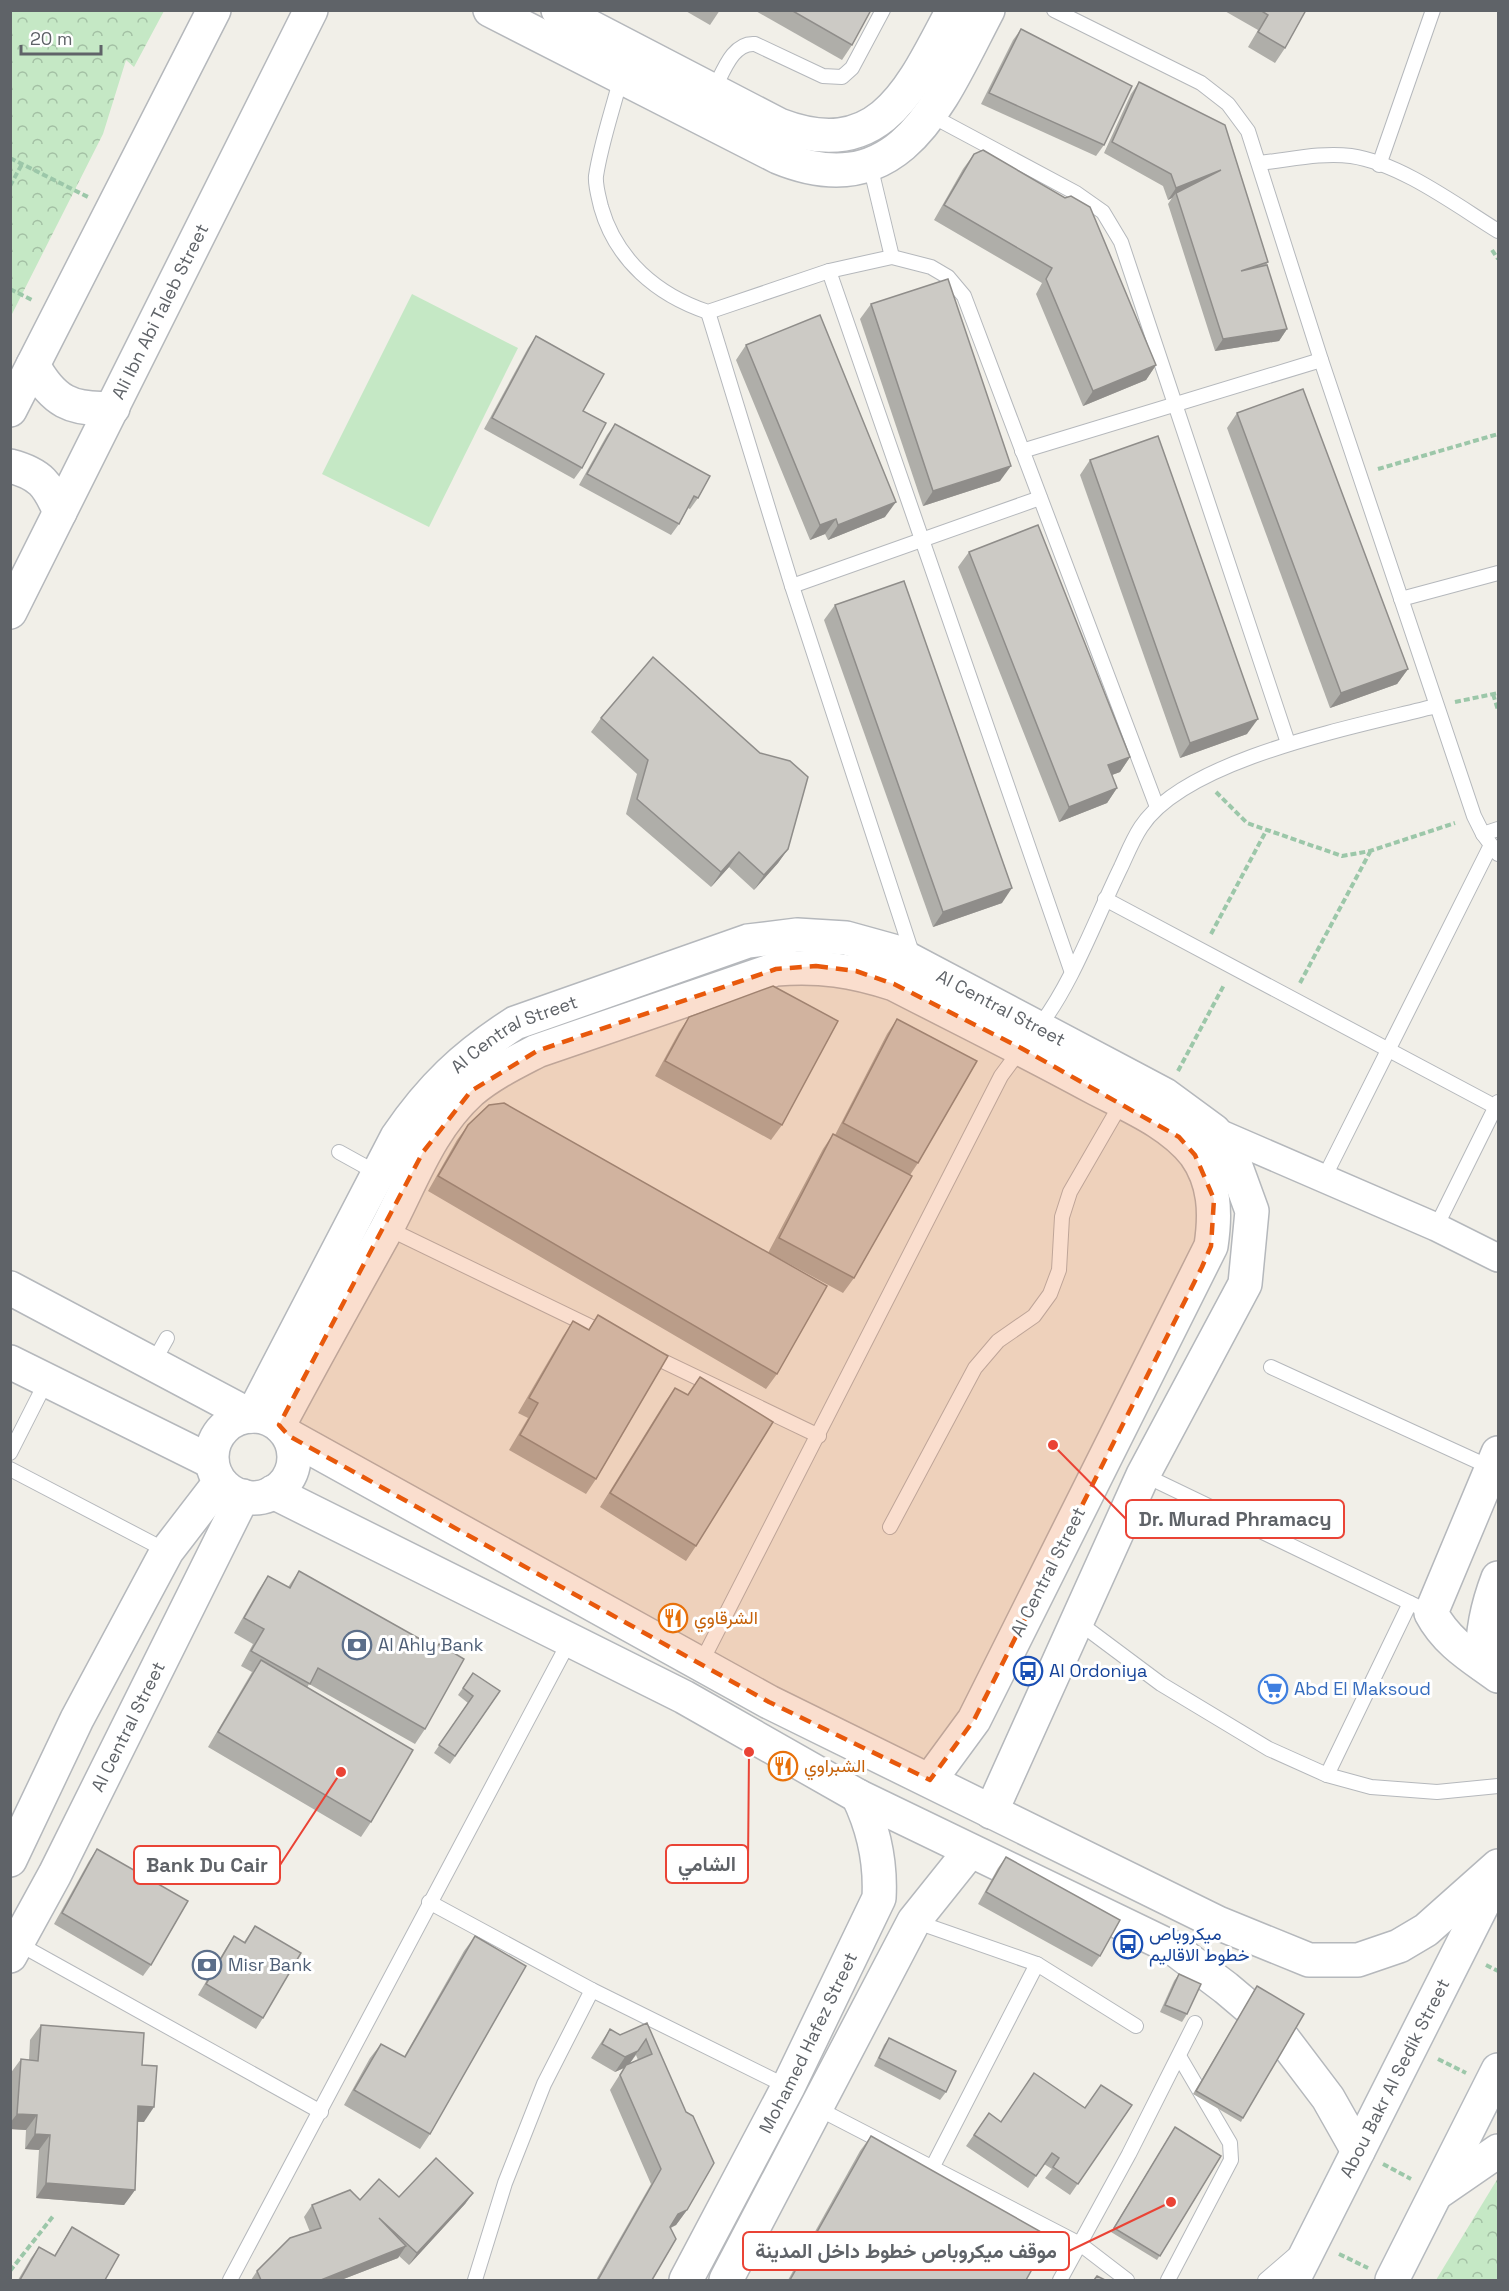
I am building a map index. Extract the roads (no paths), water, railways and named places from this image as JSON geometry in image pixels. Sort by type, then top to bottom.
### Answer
[{"type":"street","points":[[10,410],[214,10]]},
{"type":"street","name":"Ali Ibn Abi Taleb Street","points":[[10,612],[311,10]]},
{"type":"street","points":[[490,10],[801,166],[824,171],[847,171],[870,165],[894,153],[932,116],[988,10]]},
{"type":"street","points":[[558,10],[779,125],[804,134],[831,136],[857,131],[881,119],[901,101],[953,10]]},
{"type":"street","points":[[33,365],[45,387],[64,402],[88,410],[112,408]]},
{"type":"street","points":[[10,466],[30,471],[50,488],[60,512]]},
{"type":"street","name":"Al Central Street","points":[[268,1423],[320,1316],[377,1173],[397,1137],[434,1087],[481,1045],[515,1023],[748,941],[797,935],[846,938],[893,951],[1030,1038],[1127,1090],[1179,1137],[1195,1155],[1207,1176],[1214,1199],[1215,1222],[1211,1246],[974,1720],[930,1780]]},
{"type":"street","name":"Al Central Street","points":[[320,1316],[387,1228],[423,1152],[445,1120],[471,1091],[502,1069],[537,1051],[776,969],[816,966],[856,971],[1030,1038]]},
{"type":"street","name":"Al Central Street","points":[[991,1812],[1143,1475],[1245,1284],[1252,1211],[1232,1156],[1214,1131],[1165,1095],[1127,1090]]},
{"type":"street","points":[[1214,1131],[1436,1227],[1498,1258]]},
{"type":"street","points":[[10,1288],[160,1350],[268,1423],[769,1702],[1218,1923],[1310,1960],[1328,1962],[1358,1960],[1399,1946],[1426,1930],[1498,1866]]},
{"type":"street","points":[[1156,1358],[1195,1377]]},
{"type":"street","points":[[10,1362],[237,1483],[684,1697],[858,1796],[970,1851],[989,1857],[1173,1948],[1262,2016],[1278,2032],[1313,2077],[1358,2151]]},
{"type":"street","points":[[55,1874],[12,1858],[77,1719],[163,1561],[237,1483],[287,1481],[295,1459],[268,1423],[238,1418],[220,1432],[214,1443],[237,1483]]},
{"type":"street","points":[[1490,1670],[1441,1632],[1421,1607],[1496,1464]]},
{"type":"street","name":"Al Central Street","points":[[15,1950],[199,1582],[237,1483]]},
{"type":"street","points":[[163,1561],[199,1582]]},
{"type":"street","points":[[1490,1670],[1482,1633],[1487,1608],[1498,1578]]},
{"type":"street","points":[[684,1697],[701,1663]]},
{"type":"street","name":"Mohamed Hafez Street","points":[[686,2280],[788,2087],[879,1898],[881,1870],[869,1819],[858,1796]]},
{"type":"street","name":"Mohamed Hafez Street","points":[[726,2280],[914,1921],[970,1851]]},
{"type":"street","points":[[1073,1899],[1092,1862]]},
{"type":"street","name":"Abou Bakr Al Sedik Street","points":[[1293,2280],[1498,1874]]},
{"type":"street","points":[[1392,2280],[1494,2078]]},
{"type":"street","points":[[1437,2193],[1498,2151]]},
{"type":"lane","points":[[713,91],[734,52],[749,43],[823,76],[842,77],[852,68],[884,10]]},
{"type":"lane","points":[[1054,10],[1201,83],[1228,104],[1248,131],[1436,706],[1474,816],[1491,844]]},
{"type":"lane","points":[[1379,165],[1433,10]]},
{"type":"lane","points":[[622,77],[596,178],[604,217],[622,252],[651,284],[688,305],[708,312],[829,271],[892,257],[931,267],[948,277],[964,296],[1157,807]]},
{"type":"lane","points":[[932,116],[1076,193],[1102,212],[1121,242],[1288,743]]},
{"type":"lane","points":[[1259,163],[1325,156],[1352,156],[1413,180],[1498,231]]},
{"type":"lane","points":[[870,165],[892,257]]},
{"type":"lane","points":[[829,271],[1071,970]]},
{"type":"lane","points":[[708,312],[792,586],[915,963]]},
{"type":"lane","points":[[1022,451],[1321,360]]},
{"type":"lane","points":[[792,586],[1040,498]]},
{"type":"lane","points":[[1401,599],[1498,573]]},
{"type":"lane","points":[[701,1663],[1001,1076],[1059,999],[1140,828],[1157,807],[1181,789],[1288,743],[1436,706]]},
{"type":"lane","points":[[1324,1178],[1498,829]]},
{"type":"lane","points":[[1105,899],[1388,1050],[1497,1105],[1436,1227]]},
{"type":"lane","points":[[890,1527],[975,1368],[998,1341],[1034,1316],[1050,1294],[1059,1270],[1062,1217],[1070,1192],[1127,1090]]},
{"type":"lane","points":[[339,1152],[377,1173]]},
{"type":"lane","points":[[387,1228],[819,1436]]},
{"type":"lane","points":[[1271,1366],[1496,1464]]},
{"type":"lane","points":[[10,1453],[47,1380]]},
{"type":"lane","points":[[10,1469],[163,1561]]},
{"type":"lane","points":[[1143,1475],[1421,1607],[1327,1775]]},
{"type":"lane","points":[[1078,1622],[1161,1684],[1269,1749],[1327,1775],[1371,1787],[1437,1792],[1498,1786]]},
{"type":"lane","points":[[230,2280],[321,2112],[429,1902],[570,1641]]},
{"type":"lane","points":[[429,1902],[592,1990],[788,2087]]},
{"type":"lane","points":[[914,1921],[1037,1964],[1136,2026]]},
{"type":"lane","points":[[15,1950],[321,2112]]},
{"type":"lane","points":[[933,2166],[1037,1964]]},
{"type":"lane","points":[[475,2280],[505,2182],[535,2106],[592,1990]]},
{"type":"lane","points":[[1060,2280],[1195,2023]]},
{"type":"lane","points":[[1168,2280],[1231,2160],[1230,2144],[1179,2056]]},
{"type":"lane","points":[[815,2107],[1080,2244],[1127,2280]]},
{"type":"lane","points":[[1265,2280],[1291,2258],[1319,2228]]},
{"type":"place","name":"Dr. Murad Phramacy","points":[[1053,1445]]},
{"type":"place","name":"الشرقاوي","points":[[673,1618]]},
{"type":"place","name":"Al Ahly Bank","points":[[357,1645]]},
{"type":"place","name":"Al Ordoniya","points":[[1028,1671]]},
{"type":"place","name":"Abd El Maksoud","points":[[1273,1689]]},
{"type":"place","name":"الشامي","points":[[749,1752]]},
{"type":"place","name":"الشبراوي","points":[[783,1766]]},
{"type":"place","name":"Bank Du Cair","points":[[341,1772]]},
{"type":"place","name":"ميكروباص خطوط الاقاليم","points":[[1128,1944]]},
{"type":"place","name":"Misr Bank","points":[[207,1965]]},
{"type":"place","name":"موقف ميكروباص خطوط داخل المدينة","points":[[1171,2202]]}]
